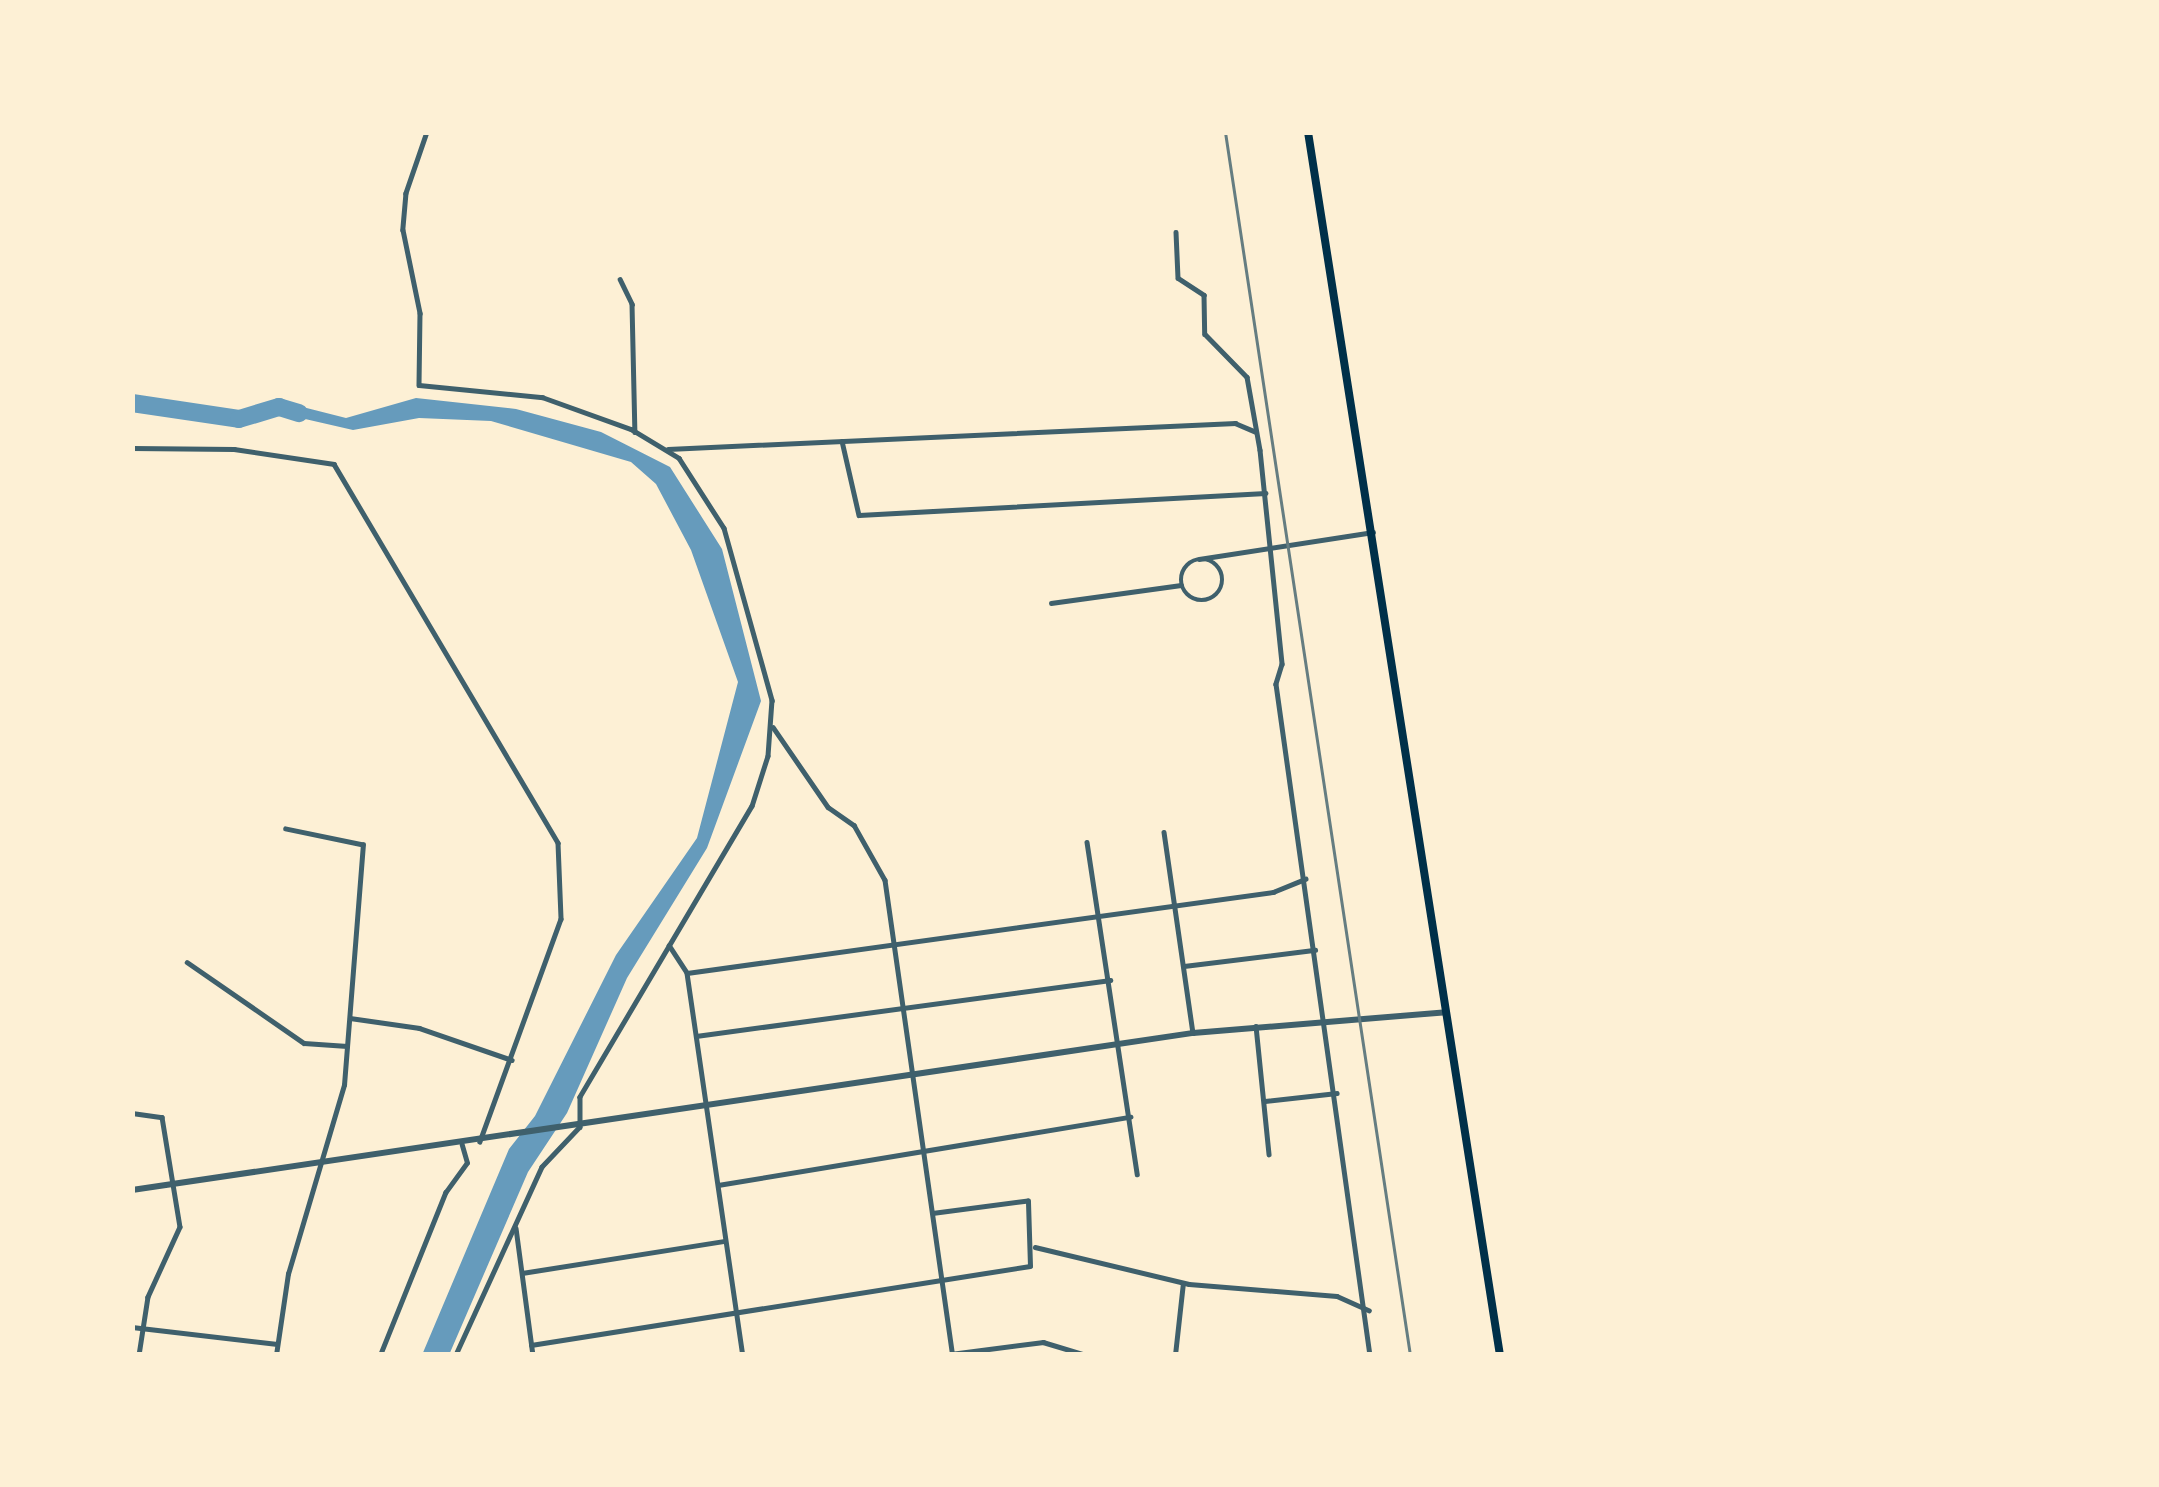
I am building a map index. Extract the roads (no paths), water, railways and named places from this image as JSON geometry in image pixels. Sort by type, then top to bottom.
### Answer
[{"type":"highway","points":[[1308,132],[1501,1355]]},
{"type":"street","points":[[427,132],[406,193],[403,230],[420,313],[419,385],[542,397],[635,432],[679,458],[724,528],[766,663],[772,724],[752,806],[580,1097],[580,1127],[542,1167],[456,1355]]},
{"type":"street","points":[[1176,232],[1178,278],[1204,295],[1205,334],[1247,377],[1265,493],[1282,664],[1276,683],[1369,1310],[1370,1355]]},
{"type":"street","points":[[620,279],[632,304],[635,432]]},
{"type":"street","points":[[664,449],[1234,423],[1254,431]]},
{"type":"street","points":[[842,441],[850,503],[859,515],[1265,493]]},
{"type":"street","points":[[132,448],[234,449],[334,464],[558,843],[561,919],[514,1061],[480,1142]]},
{"type":"street","points":[[1180,585],[1182,570],[1199,559],[1373,532]]},
{"type":"street","points":[[1052,604],[1180,585],[1203,602],[1221,591],[1218,565],[1199,559]]},
{"type":"street","points":[[772,724],[827,807],[854,824],[886,880],[953,1354]]},
{"type":"street","points":[[276,1355],[316,1165],[344,1085],[363,845],[286,829]]},
{"type":"street","points":[[1164,832],[1193,1033]]},
{"type":"street","points":[[1087,842],[1137,1174]]},
{"type":"street","points":[[687,973],[895,947],[1171,902],[1274,892],[1305,879]]},
{"type":"street","points":[[669,945],[687,973],[743,1355]]},
{"type":"street","points":[[1181,966],[1315,950]]},
{"type":"street","points":[[187,962],[304,1043],[347,1046]]},
{"type":"street","points":[[696,1036],[904,1004],[1110,980]]},
{"type":"street","points":[[132,1190],[1193,1033],[1445,1012]]},
{"type":"street","points":[[350,1018],[419,1028],[514,1061]]},
{"type":"street","points":[[1256,1026],[1269,1154]]},
{"type":"street","points":[[1265,1101],[1338,1092]]},
{"type":"street","points":[[132,1113],[162,1117],[180,1227],[148,1297],[139,1355]]},
{"type":"street","points":[[718,1185],[1130,1117]]},
{"type":"street","points":[[380,1355],[445,1193],[467,1163],[462,1144]]},
{"type":"street","points":[[531,1345],[1022,1273],[1035,1247],[1028,1202],[933,1213]]},
{"type":"street","points":[[516,1223],[533,1355]]},
{"type":"street","points":[[522,1273],[726,1241]]},
{"type":"street","points":[[1035,1247],[1183,1282],[1337,1296],[1369,1310]]},
{"type":"street","points":[[1175,1355],[1183,1282]]},
{"type":"street","points":[[132,1327],[277,1344]]},
{"type":"street","points":[[944,1355],[1043,1342],[1086,1355]]},
{"type":"water","points":[[416,398],[516,409],[601,432],[670,467],[722,549],[761,701],[707,848],[627,978],[567,1113],[528,1172],[449,1355],[422,1355],[509,1149],[535,1116],[616,955],[697,838],[738,682],[691,550],[656,484],[631,462],[491,421],[419,418],[353,430],[279,413],[279,401],[346,418]]},
{"type":"waterway","points":[[132,403],[239,419],[279,407],[299,413]]},
{"type":"railway","points":[[1225,132],[1410,1355]]}]
